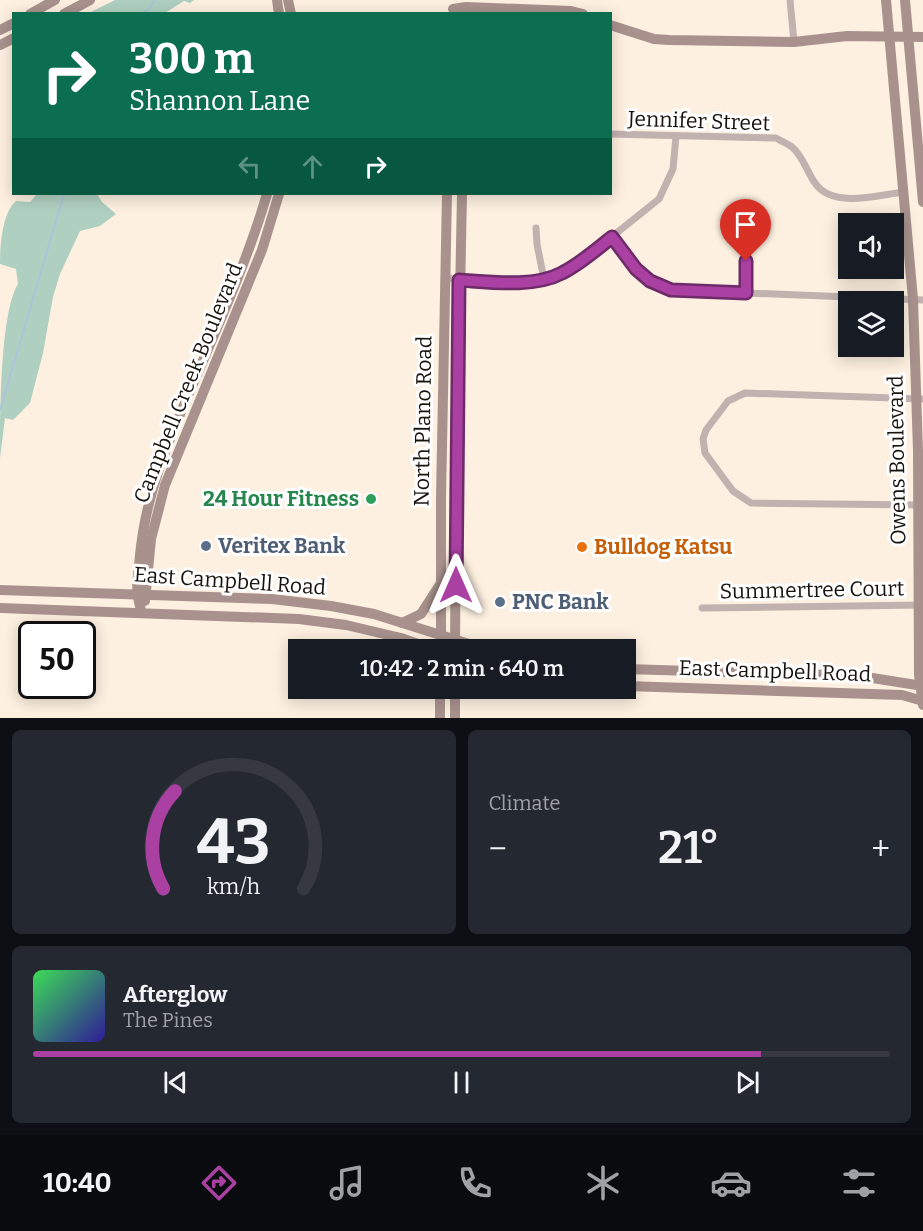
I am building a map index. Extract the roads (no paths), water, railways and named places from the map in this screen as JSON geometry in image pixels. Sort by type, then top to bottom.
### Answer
[{"type":"main road","points":[[34,12],[55,0]]},
{"type":"main road","points":[[68,12],[90,0]]},
{"type":"main road","name":"Owens Boulevard","points":[[886,0],[904,192],[918,300],[921,686],[923,702]]},
{"type":"main road","points":[[905,0],[923,202]]},
{"type":"main road","points":[[453,7],[576,12]]},
{"type":"main road","points":[[612,26],[654,39],[669,40],[794,42],[835,37],[923,37]]},
{"type":"main road","name":"Campbell Creek Boulevard","points":[[142,613],[141,594],[147,509],[156,473],[175,423],[210,358],[262,250],[268,212],[267,195]]},
{"type":"main road","name":"Campbell Creek Boulevard","points":[[268,212],[278,195]]},
{"type":"main road","name":"North Plano Road","points":[[441,639],[441,497],[447,195]]},
{"type":"main road","name":"North Plano Road","points":[[455,639],[462,195]]},
{"type":"main road","name":"Campbell Creek Boulevard","points":[[141,594],[157,512],[210,358]]},
{"type":"main road","points":[[156,473],[168,478]]},
{"type":"main road","points":[[441,497],[456,501]]},
{"type":"main road","points":[[402,622],[421,614],[441,583]]},
{"type":"main road","name":"East Campbell Road","points":[[0,590],[272,599],[353,610],[402,622],[441,634],[448,639]]},
{"type":"main road","name":"East Campbell Road","points":[[0,608],[299,619],[346,625],[404,639]]},
{"type":"main road","name":"East Campbell Road","points":[[636,669],[860,676],[921,686]]},
{"type":"main road","points":[[727,672],[727,689]]},
{"type":"main road","name":"East Campbell Road","points":[[636,686],[902,695],[923,702]]},
{"type":"main road","points":[[440,699],[440,718]]},
{"type":"main road","points":[[455,699],[455,716]]},
{"type":"main road","points":[[455,716],[459,699]]},
{"type":"street","points":[[790,0],[794,42]]},
{"type":"street","name":"Jennifer Street","points":[[612,134],[776,138],[792,148],[816,185],[825,193],[838,198],[853,198],[904,192]]},
{"type":"street","points":[[445,276],[459,280],[532,282],[544,280],[574,267],[659,199],[673,169],[676,136]]},
{"type":"street","points":[[537,228],[537,244],[544,280]]},
{"type":"street","points":[[612,237],[636,269],[650,281],[671,290],[918,300]]},
{"type":"street","points":[[746,261],[746,293]]},
{"type":"street","points":[[920,399],[745,393],[728,401],[706,430],[703,439],[705,453],[733,491],[752,503],[921,505]]},
{"type":"street","name":"Summertree Court","points":[[702,608],[921,605]]},
{"type":"waterway","points":[[144,12],[149,9],[155,0]]},
{"type":"waterway","points":[[0,410],[64,195]]},
{"type":"place","name":"24 Hour Fitness","points":[[371,499]]},
{"type":"place","name":"Veritex Bank","points":[[206,546]]},
{"type":"place","name":"Bulldog Katsu","points":[[582,547]]},
{"type":"place","name":"PNC Bank","points":[[500,602]]}]
